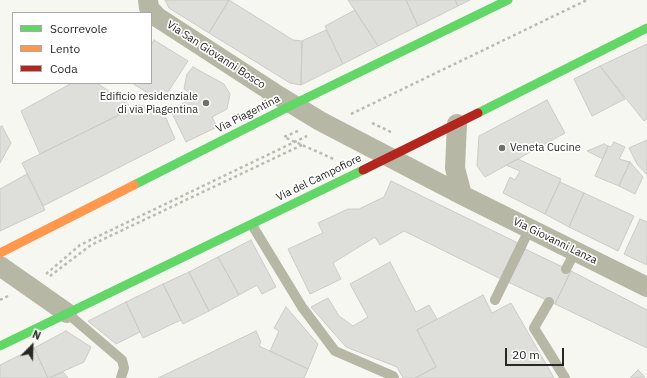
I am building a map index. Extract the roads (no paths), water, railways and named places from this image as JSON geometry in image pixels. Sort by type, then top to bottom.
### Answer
[{"type":"street","name":"Via San Giovanni Bosco","points":[[148,0],[149,8],[157,17],[292,105]]},
{"type":"street","name":"Via Piagentina","points":[[0,253],[292,105],[508,0]]},
{"type":"street","name":"Via del Campofiore","points":[[0,346],[252,225],[647,28]]},
{"type":"street","name":"Via Giovanni Lanza","points":[[292,105],[328,126],[462,195],[576,250],[647,287]]},
{"type":"street","points":[[457,124],[455,168],[462,195]]},
{"type":"street","points":[[0,266],[67,313]]},
{"type":"lane","points":[[252,225],[302,307],[335,351],[393,376],[394,378]]},
{"type":"lane","points":[[496,300],[530,228]]},
{"type":"lane","points":[[566,269],[576,250]]},
{"type":"lane","points":[[549,302],[534,328],[565,378]]},
{"type":"lane","points":[[67,313],[122,360],[124,368],[121,378]]},
{"type":"place","name":"Edificio residenziale di via Piagentina","points":[[206,103]]},
{"type":"place","name":"Veneta Cucine","points":[[502,148]]}]
